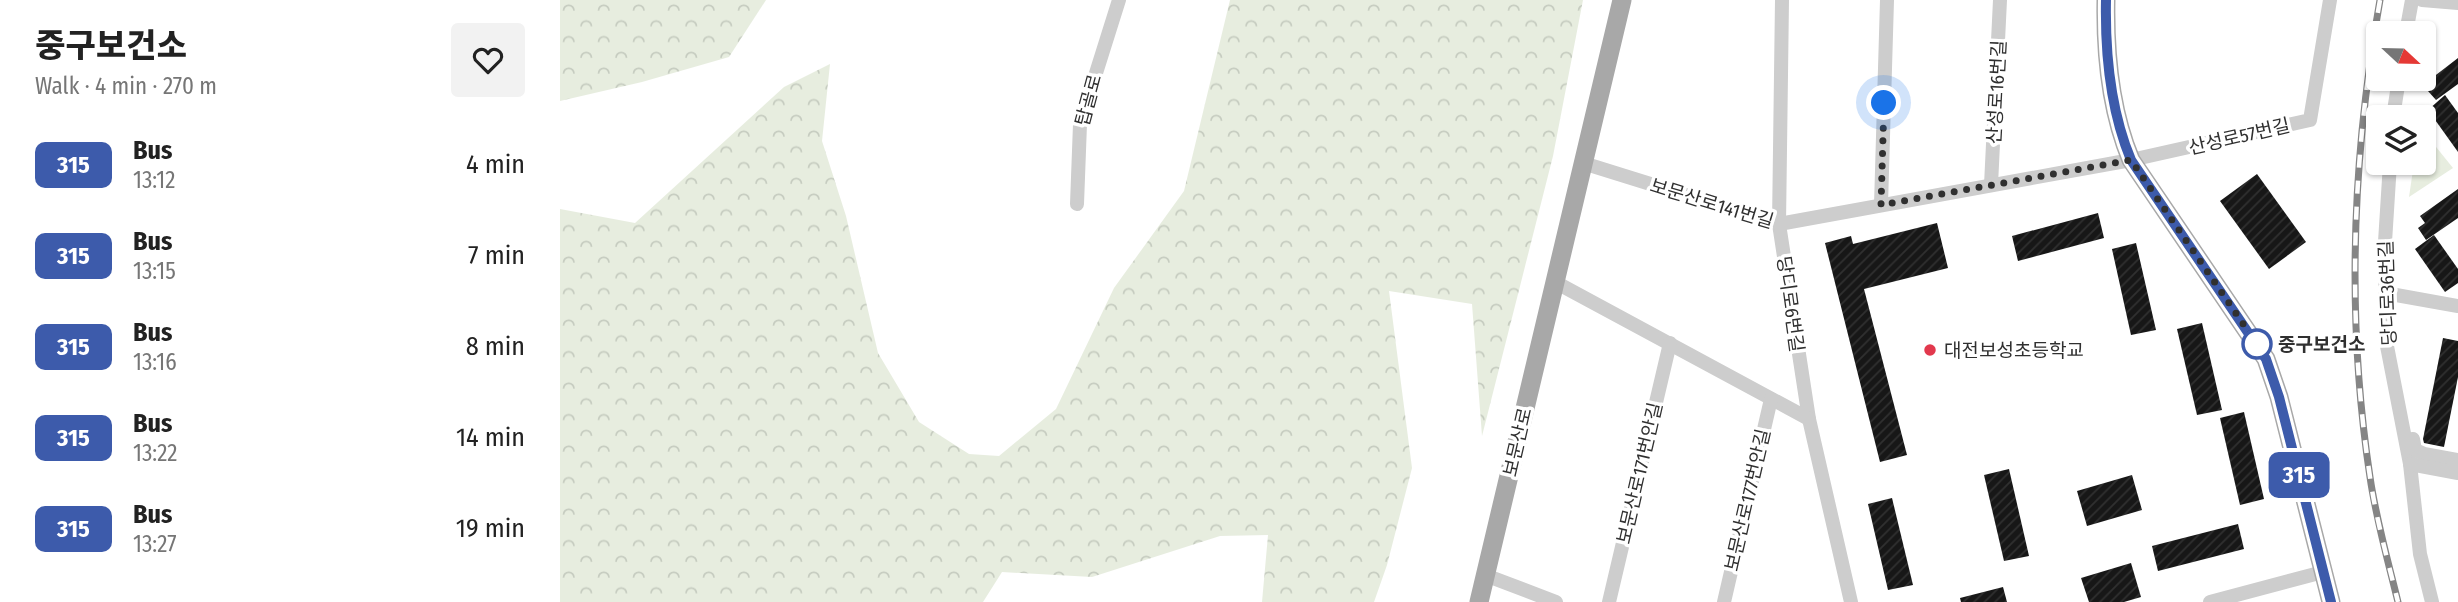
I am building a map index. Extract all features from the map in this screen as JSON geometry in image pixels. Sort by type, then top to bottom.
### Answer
[{"type":"main road","name":"보문산로","points":[[1479,602],[1622,0]]},
{"type":"main road","points":[[2106,0],[2107,48],[2122,138],[2131,160],[2266,359],[2279,397],[2331,602]]},
{"type":"street","name":"탑골로","points":[[1077,204],[1080,124],[1119,0]]},
{"type":"street","name":"당디로6번길","points":[[1782,0],[1779,225],[1809,419],[1852,602]]},
{"type":"street","points":[[1881,205],[1887,0]]},
{"type":"street","name":"산성로16번길","points":[[1992,185],[2000,0]]},
{"type":"street","name":"산성로57번길","points":[[2131,160],[2309,120],[2330,0]]},
{"type":"street","points":[[2408,21],[2412,0]]},
{"type":"street","points":[[2423,0],[2458,3]]},
{"type":"street","name":"보문산로141번길","points":[[1583,163],[1779,225],[2131,160]]},
{"type":"street","name":"당디로36번길","points":[[2390,175],[2386,341],[2410,464],[2420,554],[2432,602]]},
{"type":"street","points":[[1555,282],[1809,419]]},
{"type":"street","points":[[2385,293],[2458,303]]},
{"type":"street","points":[[2433,293],[2458,303]]},
{"type":"street","name":"보문산로171번안길","points":[[1609,602],[1670,343]]},
{"type":"street","name":"보문산로177번안길","points":[[1724,602],[1771,399]]},
{"type":"street","points":[[2413,439],[2416,450],[2424,454],[2458,460]]},
{"type":"street","points":[[2410,464],[2458,473]]},
{"type":"street","points":[[2210,602],[2323,572]]},
{"type":"street","points":[[1485,575],[1556,602]]},
{"type":"green space","points":[[560,0],[766,0],[729,57],[642,82],[560,101]]},
{"type":"green space","points":[[1230,0],[1583,0],[1553,156],[1482,436],[1472,304],[1389,291],[1412,468],[1387,565],[1374,602],[1262,602],[1268,535],[1220,536],[1092,577],[1002,572],[983,602],[560,602],[560,209],[635,223],[784,87],[830,64],[822,141],[846,216],[878,353],[919,422],[969,454],[999,456],[1056,409],[1114,288],[1184,191]]},
{"type":"green space","points":[[2436,147],[2453,168],[2409,197],[2412,175],[2436,175]]},
{"type":"building","points":[[2458,58],[2458,84],[2436,100],[2428,91],[2436,91],[2436,75]]},
{"type":"building","points":[[2445,95],[2458,113],[2458,152],[2436,121],[2436,105],[2434,105]]},
{"type":"building","points":[[2257,174],[2306,242],[2269,269],[2220,201]]},
{"type":"building","points":[[2458,189],[2458,218],[2426,240],[2418,228],[2425,223],[2420,216]]},
{"type":"building","points":[[2098,213],[2104,238],[2018,261],[2012,236]]},
{"type":"building","points":[[1937,223],[1948,268],[1864,289],[1907,455],[1880,462],[1825,243],[1851,236],[1853,244]]},
{"type":"building","points":[[2434,235],[2458,269],[2458,283],[2445,292],[2415,249]]},
{"type":"building","points":[[2136,243],[2156,330],[2131,335],[2112,249]]},
{"type":"building","points":[[2202,323],[2222,410],[2197,415],[2177,329]]},
{"type":"building","points":[[2443,338],[2458,341],[2458,377],[2444,447],[2424,443],[2423,439]]},
{"type":"building","points":[[2244,412],[2264,499],[2240,505],[2220,418]]},
{"type":"building","points":[[2009,469],[2029,556],[2004,561],[1984,475]]},
{"type":"building","points":[[2132,475],[2142,510],[2087,526],[2077,491]]},
{"type":"building","points":[[1892,498],[1913,585],[1888,590],[1868,504]]},
{"type":"building","points":[[2238,524],[2244,549],[2158,571],[2152,546]]},
{"type":"building","points":[[2131,563],[2141,597],[2124,602],[2089,602],[2081,578]]},
{"type":"building","points":[[2003,587],[2007,602],[1961,602],[1960,598]]},
{"type":"railway","points":[[2380,0],[2363,119],[2358,178],[2355,298],[2362,417],[2370,477],[2398,602]]},
{"type":"bus line","name":"315","points":[[2106,0],[2105,35],[2122,138],[2131,160],[2266,359],[2279,397],[2331,602]]},
{"type":"place","name":"중구보건소","points":[[2257,344]]},
{"type":"place","name":"대전보성초등학교","points":[[1930,350]]},
{"type":"route","points":[[1884,103],[1881,205],[2131,160],[2257,344]]}]
